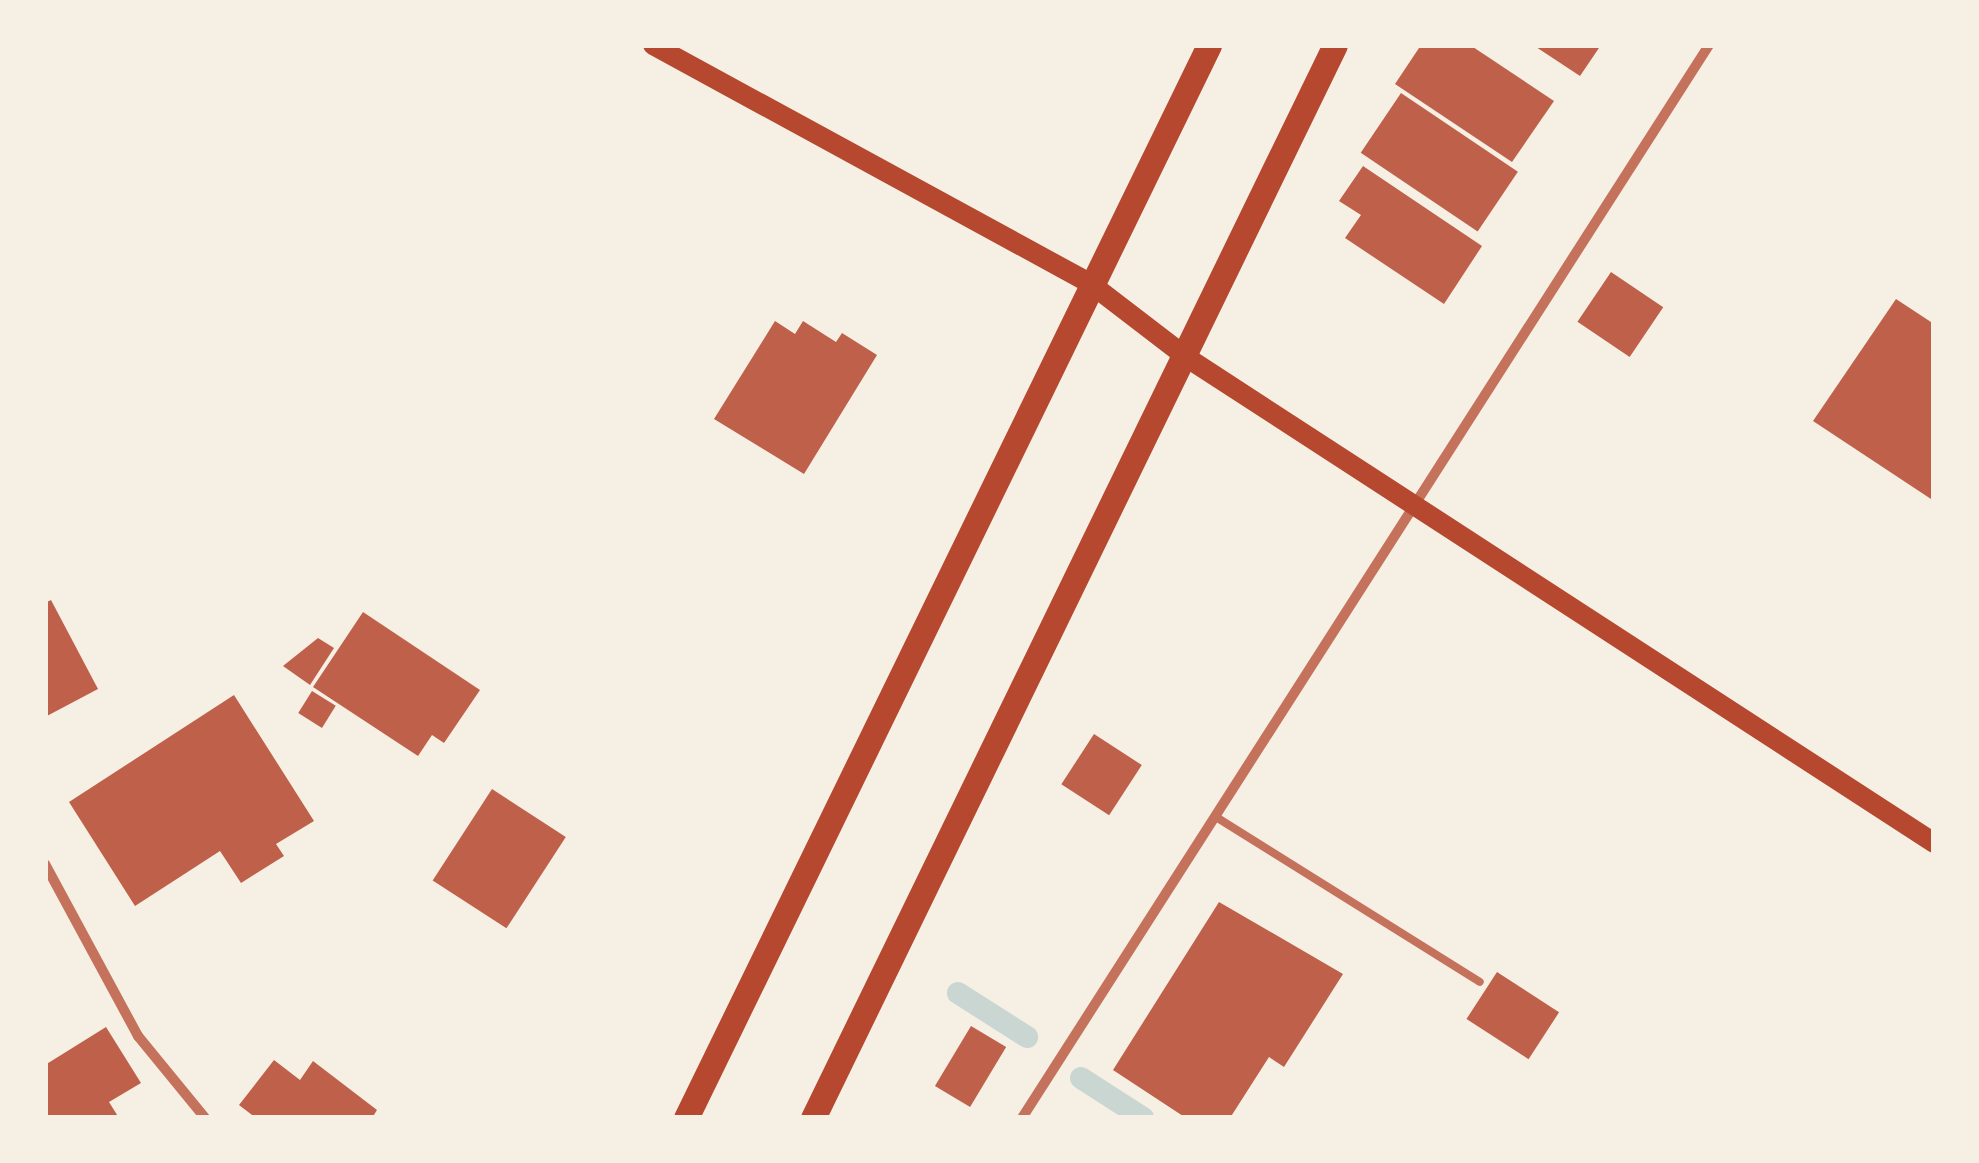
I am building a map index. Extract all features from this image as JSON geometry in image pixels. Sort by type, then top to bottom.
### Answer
[{"type":"main road","points":[[653,45],[1090,284],[1186,358],[1934,843]]},
{"type":"main road","points":[[686,1118],[1209,45]]},
{"type":"main road","points":[[813,1118],[1335,45]]},
{"type":"street","points":[[1022,1118],[1709,45]]},
{"type":"street","points":[[45,864],[138,1036],[206,1118]]},
{"type":"lane","points":[[1216,816],[1480,982]]},
{"type":"building","points":[[1421,45],[1470,45],[1554,101],[1512,162],[1395,84]]},
{"type":"building","points":[[1533,45],[1601,45],[1580,76]]},
{"type":"building","points":[[1401,93],[1518,172],[1478,232],[1361,153]]},
{"type":"building","points":[[1363,166],[1482,246],[1444,304],[1345,238],[1361,215],[1339,201]]},
{"type":"building","points":[[1611,272],[1663,307],[1630,357],[1577,322]]},
{"type":"building","points":[[1896,299],[1934,324],[1934,501],[1813,421]]},
{"type":"building","points":[[775,321],[795,334],[803,321],[836,342],[842,333],[877,355],[804,474],[714,419]]},
{"type":"building","points":[[51,600],[98,689],[45,717],[45,603]]},
{"type":"building","points":[[363,612],[480,690],[444,743],[432,735],[418,756],[313,687]]},
{"type":"building","points":[[318,638],[334,648],[310,685],[283,666]]},
{"type":"building","points":[[312,691],[336,706],[322,728],[298,713]]},
{"type":"building","points":[[234,695],[314,821],[276,844],[284,856],[241,883],[220,851],[135,906],[69,802]]},
{"type":"building","points":[[1094,734],[1142,765],[1109,815],[1061,784]]},
{"type":"building","points":[[492,789],[566,837],[506,928],[433,880]]},
{"type":"building","points":[[1219,902],[1343,974],[1284,1067],[1269,1057],[1230,1118],[1186,1118],[1113,1070]]},
{"type":"building","points":[[1497,972],[1559,1012],[1529,1059],[1467,1019]]},
{"type":"building","points":[[971,1026],[1006,1047],[970,1107],[935,1086]]},
{"type":"building","points":[[106,1027],[141,1083],[109,1102],[119,1118],[45,1118],[45,1065]]},
{"type":"building","points":[[274,1060],[300,1080],[313,1061],[377,1110],[372,1118],[256,1118],[239,1105]]},
{"type":"waterway","points":[[958,993],[1027,1037]]},
{"type":"waterway","points":[[1081,1078],[1143,1118]]}]
